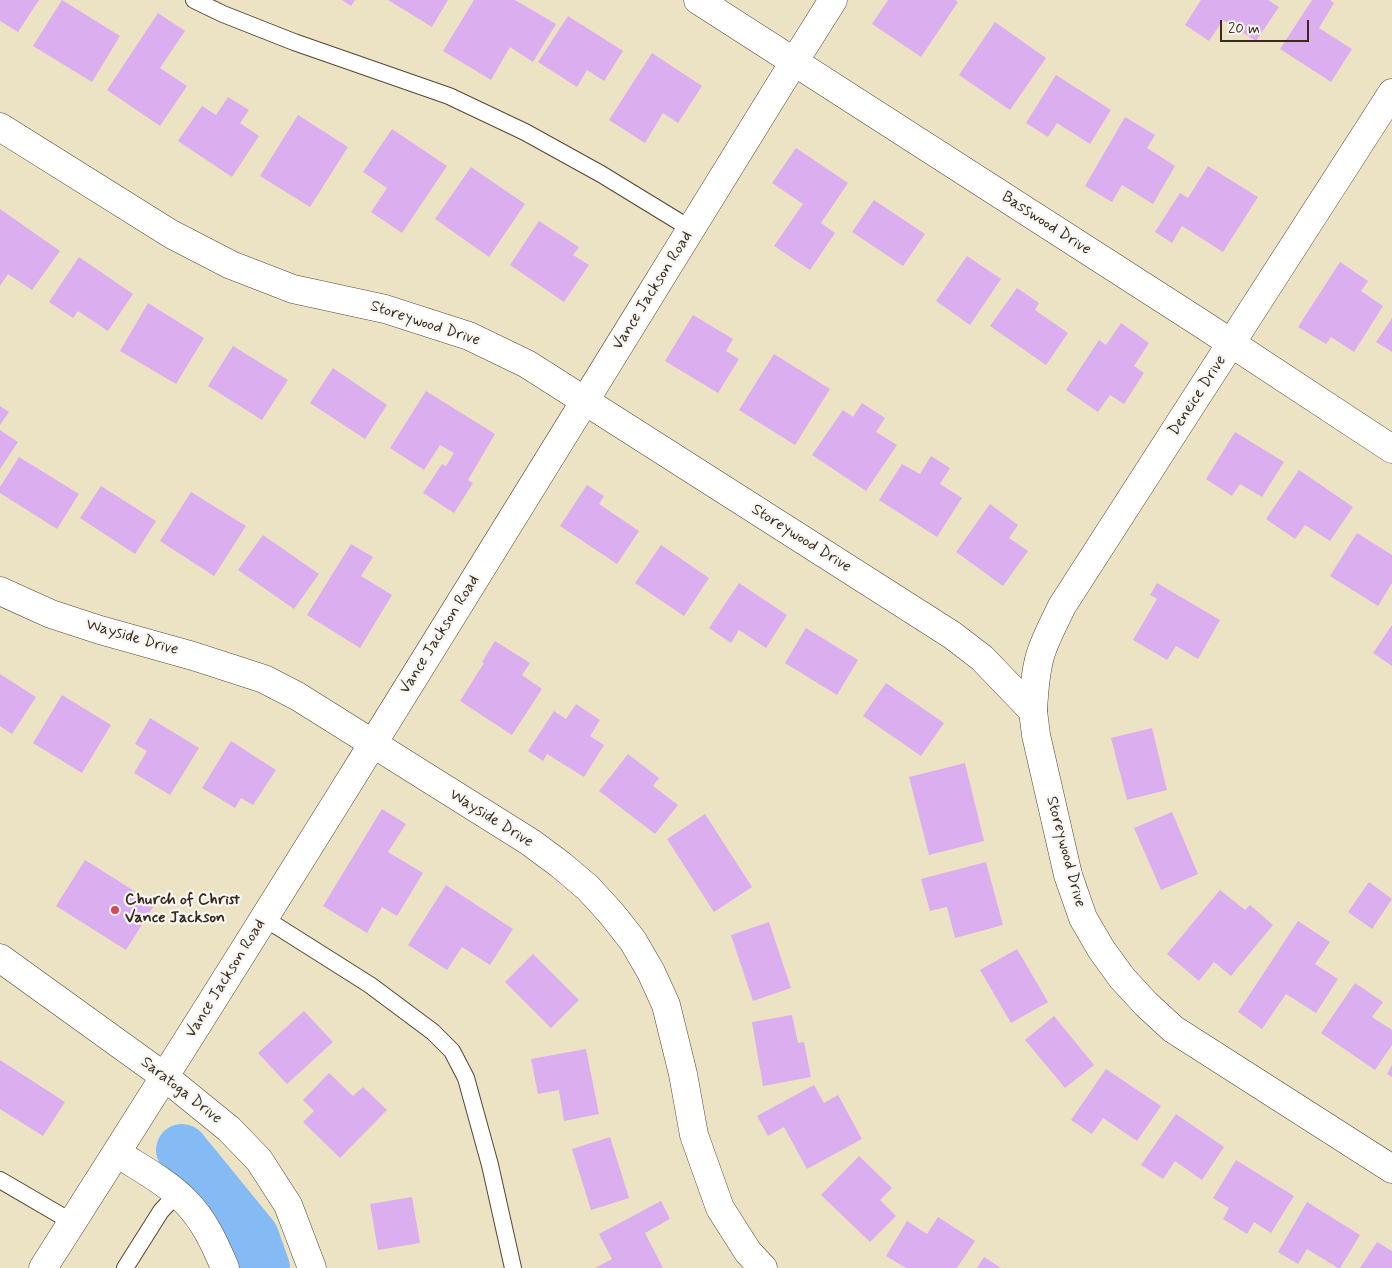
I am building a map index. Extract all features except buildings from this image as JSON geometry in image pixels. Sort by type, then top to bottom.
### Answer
[{"type":"street","name":"Basswood Drive","points":[[698,0],[1392,449]]},
{"type":"street","name":"Vance Jackson Road","points":[[43,1268],[373,744],[833,0]]},
{"type":"street","name":"Deneice Drive","points":[[1033,711],[1034,686],[1039,657],[1062,606],[1392,93]]},
{"type":"street","name":"Storeywood Drive","points":[[0,127],[171,234],[231,265],[293,289],[386,309],[470,336],[527,364],[952,635],[982,658],[1033,711],[1036,735],[1068,875],[1083,918],[1101,949],[1122,978],[1173,1029],[1392,1169]]},
{"type":"street","name":"Wayside Drive","points":[[0,591],[100,630],[193,656],[264,679],[297,696],[530,842],[588,888],[633,941],[651,972],[666,1005],[683,1074],[694,1135],[720,1208],[748,1252],[763,1268]]},
{"type":"street","name":"Saratoga Drive","points":[[0,958],[165,1077],[229,1129],[259,1160],[288,1206],[312,1268]]},
{"type":"street","points":[[117,1153],[170,1188],[186,1202],[204,1224],[217,1247],[218,1266]]},
{"type":"lane","points":[[194,0],[223,14],[294,42],[449,96],[525,132],[601,174],[691,229]]},
{"type":"lane","points":[[264,918],[370,985],[433,1032],[452,1051],[466,1078],[490,1165],[513,1268]]},
{"type":"lane","points":[[0,1180],[72,1222]]},
{"type":"lane","points":[[124,1268],[161,1211],[177,1194]]},
{"type":"waterway","points":[[182,1150],[253,1237],[264,1268]]},
{"type":"place","name":"Church of Christ Vance Jackson","points":[[115,910]]}]
